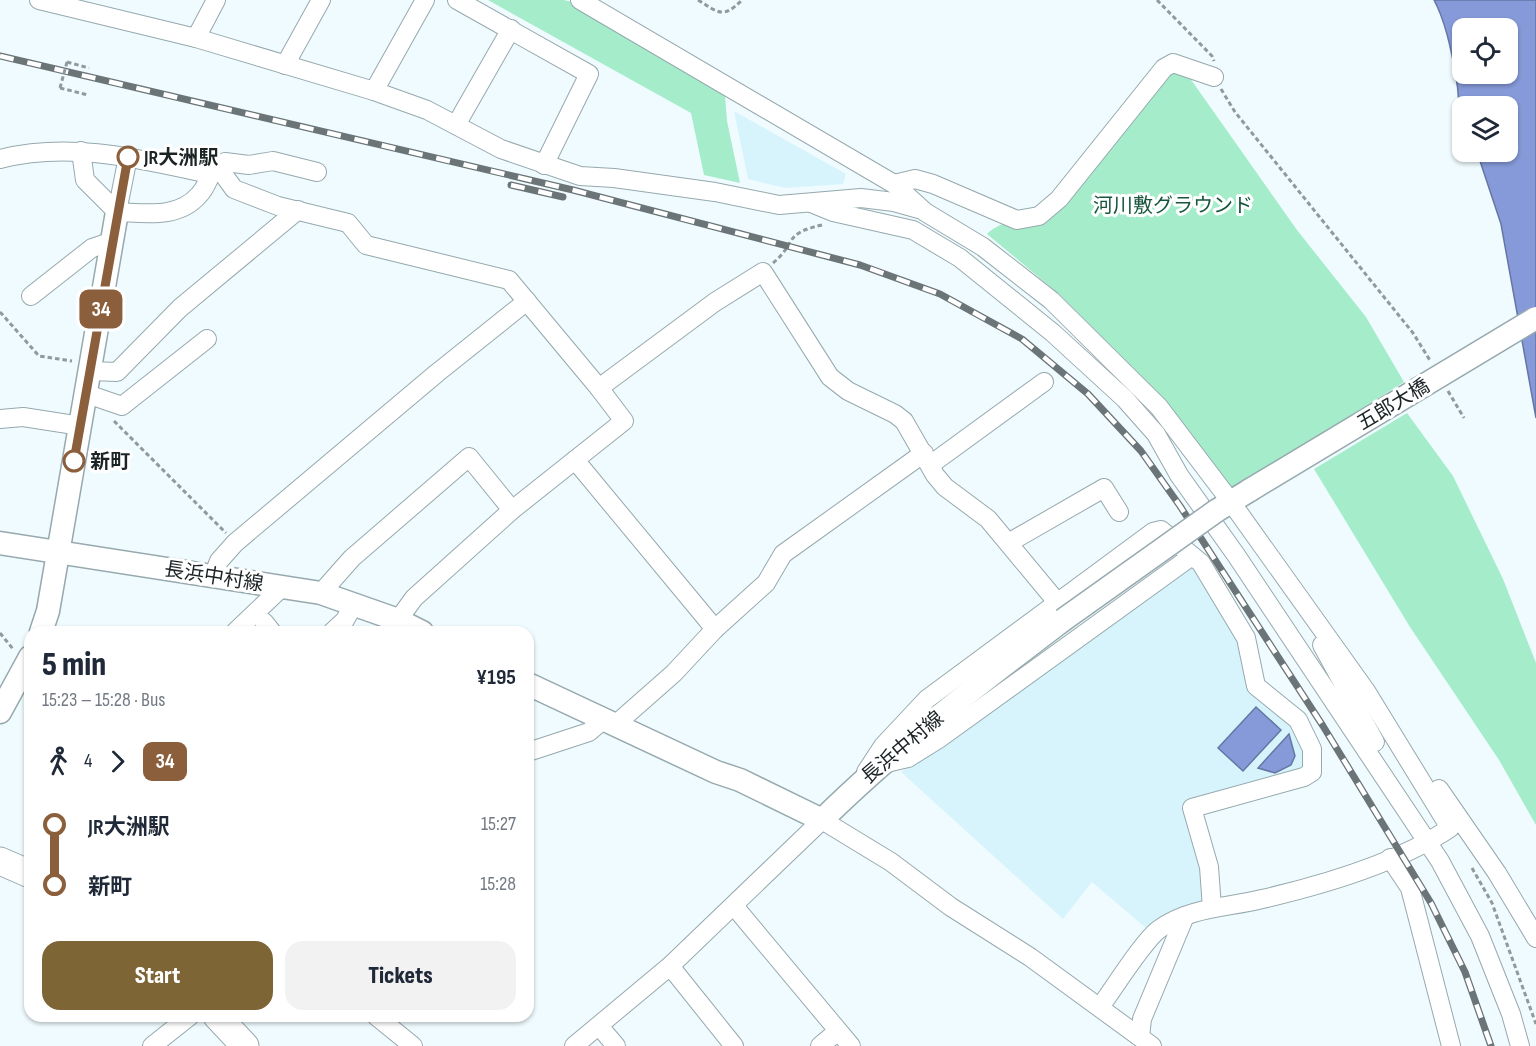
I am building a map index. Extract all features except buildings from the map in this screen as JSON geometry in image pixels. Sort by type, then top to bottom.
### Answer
[{"type":"highway","points":[[0,861],[24,871]]},
{"type":"highway","points":[[222,1022],[245,1046]]},
{"type":"main road","points":[[43,626],[48,611],[117,212]]},
{"type":"main road","name":"五郎大橋","points":[[1250,490],[1536,318]]},
{"type":"main road","name":"長浜中村線","points":[[822,820],[879,764],[1060,611],[1250,490]]},
{"type":"main road","name":"長浜中村線","points":[[0,543],[57,554],[321,593],[410,626]]},
{"type":"main road","points":[[0,712],[24,668]]},
{"type":"main road","points":[[534,687],[716,772],[740,780],[822,820]]},
{"type":"street","points":[[196,38],[216,0]]},
{"type":"street","points":[[285,66],[321,0]]},
{"type":"street","points":[[374,91],[425,0]]},
{"type":"street","points":[[457,0],[589,74],[544,165]]},
{"type":"street","points":[[580,0],[894,183],[925,212],[983,247],[1051,300],[1159,407],[1224,506],[1305,604],[1366,691],[1450,828],[1390,858],[1332,881],[1260,900],[1212,908],[1185,916],[1156,932],[1100,1007]]},
{"type":"street","points":[[47,1],[196,38],[374,91],[427,110],[501,149],[580,176],[692,189],[779,205],[861,198],[894,202],[925,212]]},
{"type":"street","points":[[456,125],[511,29]]},
{"type":"street","points":[[894,183],[915,179],[933,184],[1017,220],[1039,216],[1059,199],[1164,68],[1173,63],[1214,77]]},
{"type":"street","points":[[81,151],[85,180],[117,212],[178,211],[200,194],[214,170],[225,162],[249,165],[273,161],[317,172]]},
{"type":"street","points":[[0,159],[21,153],[81,151],[214,170],[234,189],[298,210],[348,223],[366,245],[509,280],[624,421],[512,510],[414,598],[398,620]]},
{"type":"street","points":[[117,212],[128,157]]},
{"type":"street","points":[[811,203],[833,212],[913,230],[960,258],[1053,333],[1125,399],[1156,434],[1179,475],[1394,788],[1427,840],[1480,936],[1511,1014],[1520,1046]]},
{"type":"street","points":[[91,368],[117,372],[180,308],[298,210]]},
{"type":"street","points":[[31,296],[92,248],[113,241]]},
{"type":"street","points":[[599,388],[715,302],[763,272],[830,377],[848,391],[895,414],[904,421],[945,487],[988,519],[1010,542],[1060,611],[1157,529],[1201,563],[1246,638],[1256,686],[1298,720],[1314,758],[1311,772],[1304,777],[1192,808],[1209,867],[1212,908]]},
{"type":"street","points":[[213,576],[219,561],[235,543],[437,373],[527,301]]},
{"type":"street","points":[[86,398],[122,406],[207,339]]},
{"type":"street","points":[[534,750],[589,732],[609,722],[675,673],[715,629],[766,583],[783,554],[1044,382]]},
{"type":"street","points":[[0,419],[23,417],[81,426]]},
{"type":"street","points":[[321,593],[352,558],[469,458],[512,510]]},
{"type":"street","points":[[574,460],[715,629]]},
{"type":"street","points":[[1010,542],[1104,488],[1119,512]]},
{"type":"street","points":[[858,784],[883,746],[936,717],[1192,556]]},
{"type":"street","points":[[241,626],[278,591],[279,586]]},
{"type":"street","points":[[338,626],[345,620],[354,604]]},
{"type":"street","points":[[1305,604],[1315,632],[1388,766],[1394,788]]},
{"type":"street","points":[[1394,736],[1433,780],[1497,873],[1536,938]]},
{"type":"street","points":[[574,1046],[670,966],[822,820],[891,862],[951,907],[1030,957],[1146,1041]]},
{"type":"street","points":[[1390,858],[1410,888],[1451,1046]]},
{"type":"street","points":[[734,906],[851,1046]]},
{"type":"street","points":[[1146,1041],[1143,1020],[1185,916]]},
{"type":"street","points":[[670,966],[734,1046]]},
{"type":"street","points":[[152,1046],[182,1022]]},
{"type":"street","points":[[383,1022],[413,1046]]},
{"type":"street","points":[[599,1026],[616,1046]]},
{"type":"street","points":[[820,1046],[838,1031]]},
{"type":"path","points":[[698,0],[723,14],[728,13],[742,0]]},
{"type":"path","points":[[1157,0],[1212,56],[1216,68],[1214,77],[1235,112],[1413,333],[1436,370]]},
{"type":"path","points":[[88,95],[60,88],[67,62],[89,68]]},
{"type":"path","points":[[763,272],[782,255],[789,240],[799,230],[827,224],[833,212]]},
{"type":"path","points":[[0,312],[39,356],[91,368]]},
{"type":"path","points":[[1447,389],[1464,418]]},
{"type":"path","points":[[86,398],[102,409],[235,543]]},
{"type":"path","points":[[1471,866],[1492,903],[1536,1024]]},
{"type":"shaded area","points":[[734,111],[846,174],[843,184],[785,188],[748,179]]},
{"type":"shaded area","points":[[1196,565],[1242,639],[1250,681],[1300,729],[1308,769],[1188,804],[1205,866],[1203,904],[1153,921],[1147,929],[1092,882],[1063,919],[901,772],[1186,566]]},
{"type":"green space","points":[[488,0],[564,0],[572,2],[712,86],[725,96],[727,121],[740,183],[704,175],[691,113]]},
{"type":"green space","name":"河川敷グラウンド","points":[[1169,72],[1187,74],[1297,230],[1366,317],[1404,382],[1232,490],[1165,400],[1059,294],[987,234],[1004,223],[1039,216]]},
{"type":"green space","points":[[1407,413],[1453,476],[1503,579],[1536,663],[1536,825],[1499,760],[1410,627],[1314,469]]},
{"type":"water","points":[[1434,0],[1536,0],[1536,418],[1501,224],[1480,162],[1518,162],[1518,96],[1459,96],[1457,84],[1518,84],[1518,18],[1452,18],[1452,57],[1446,30]]},
{"type":"water","points":[[1256,707],[1281,730],[1243,771],[1218,748]]},
{"type":"water","points":[[1289,734],[1295,756],[1291,765],[1275,773],[1258,768]]},
{"type":"railway","points":[[0,56],[573,190],[860,265],[940,294],[1022,339],[1088,394],[1141,451],[1180,506],[1323,726],[1431,903],[1465,972],[1491,1046]]},
{"type":"railway","points":[[511,185],[563,197]]},
{"type":"bus line","name":"34","points":[[74,461],[128,157]]},
{"type":"place","name":"JR大洲駅","points":[[128,157]]},
{"type":"place","name":"新町","points":[[74,461]]}]
